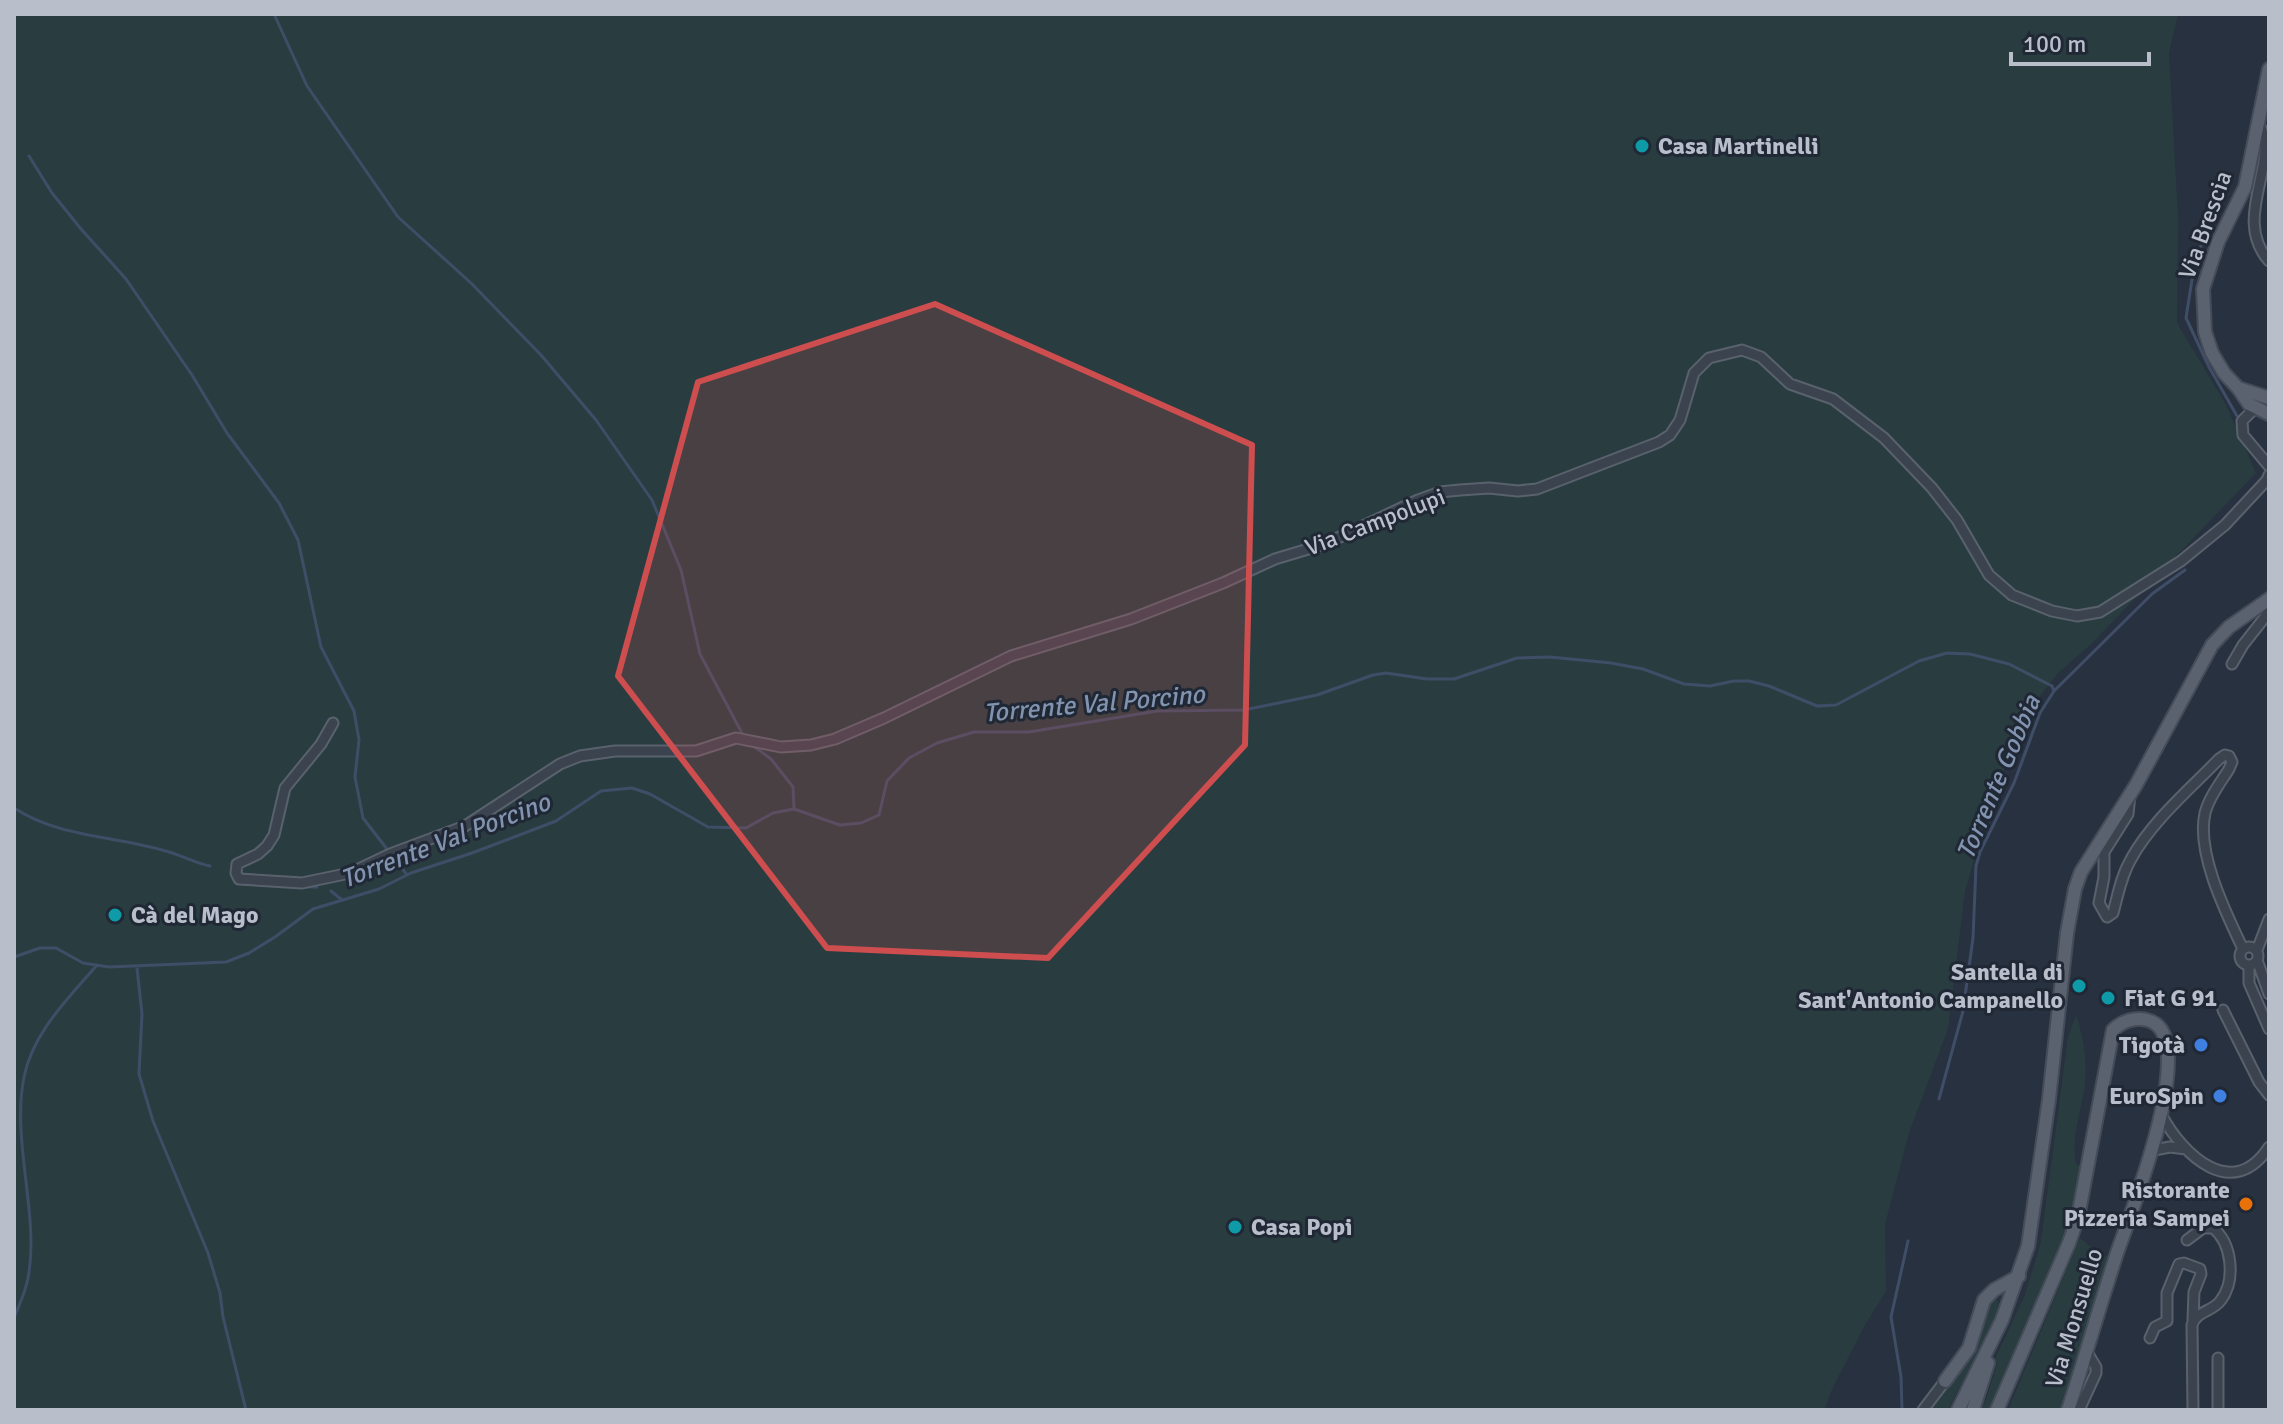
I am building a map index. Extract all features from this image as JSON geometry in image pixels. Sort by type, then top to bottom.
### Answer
[{"type":"main road","name":"Via Brescia","points":[[2269,69],[2245,187],[2218,242],[2203,289],[2205,332],[2212,353],[2241,395],[2255,408],[2269,414]]},
{"type":"main road","points":[[2238,388],[2269,400]]},
{"type":"main road","points":[[2255,408],[2269,400]]},
{"type":"main road","points":[[1973,1410],[2028,1246],[2075,889],[2095,847],[2130,795],[2212,645],[2229,627],[2269,599]]},
{"type":"main road","name":"Via Monsuello","points":[[1997,1410],[2074,1230],[2091,1156],[2113,1030],[2133,1019],[2154,1022],[2164,1037],[2167,1056],[2154,1150],[2118,1250],[2068,1410]]},
{"type":"main road","points":[[1945,1381],[1969,1348],[1981,1304],[1994,1290],[2019,1276]]},
{"type":"main road","points":[[1994,1290],[2010,1298]]},
{"type":"main road","points":[[1958,1410],[2003,1318]]},
{"type":"street","points":[[2258,123],[2263,131],[2265,146],[2252,226],[2269,261]]},
{"type":"street","name":"Via Campolupi","points":[[333,723],[321,744],[285,788],[274,835],[267,846],[237,864],[239,879],[302,883],[350,873],[390,854],[465,826],[560,764],[580,756],[615,751],[696,751],[736,738],[781,747],[835,739],[1011,656],[1131,619],[1275,559],[1336,540],[1418,500],[1440,492],[1460,490],[1537,489],[1670,435],[1680,420],[1694,373],[1709,358],[1726,352],[1742,350],[1761,357],[1790,384],[1833,399],[1884,438],[1957,520],[1989,575],[2012,595],[2052,611],[2077,616],[2100,612],[2158,576],[2225,525],[2269,475]]},
{"type":"street","points":[[2255,408],[2242,421],[2243,435],[2269,466]]},
{"type":"street","points":[[2232,664],[2269,612]]},
{"type":"street","points":[[2130,795],[2128,814],[2104,852],[2104,877],[2099,903],[2107,917],[2113,913],[2118,890],[2137,851],[2176,801],[2225,755],[2229,756],[2232,762],[2205,812],[2207,857],[2243,949],[2240,958],[2254,959]]},
{"type":"street","points":[[2269,919],[2249,983],[2269,1029]]},
{"type":"street","points":[[2243,949],[2252,947],[2269,994]]},
{"type":"street","points":[[2223,1010],[2247,1061],[2269,1095]]},
{"type":"street","points":[[2161,1114],[2171,1134],[2186,1149],[2223,1172],[2239,1172],[2253,1167],[2269,1147]]},
{"type":"street","points":[[2154,1150],[2170,1147],[2186,1149]]},
{"type":"street","points":[[2187,1240],[2203,1228],[2213,1228],[2222,1235],[2230,1265],[2223,1299],[2193,1320]]},
{"type":"street","points":[[2150,1338],[2155,1327],[2167,1321],[2167,1293],[2179,1264],[2200,1269],[2194,1292],[2193,1410]]},
{"type":"street","points":[[2079,1410],[2096,1373],[2087,1352]]},
{"type":"street","points":[[2218,1358],[2218,1410]]},
{"type":"street","points":[[1923,1410],[1945,1381]]},
{"type":"highlighted area","points":[[935,304],[1252,445],[1245,745],[1048,958],[827,948],[618,676],[698,382]]},
{"type":"green space","points":[[14,14],[2178,14],[2169,53],[2178,218],[2177,323],[2225,403],[2256,473],[2090,645],[2058,673],[2029,710],[1992,799],[1965,891],[1948,1029],[1909,1133],[1885,1224],[1886,1291],[1865,1325],[1824,1410],[14,1410]]},
{"type":"green space","points":[[2076,1015],[2086,1071],[2075,1145],[2076,1164],[2081,1166],[2066,1230],[2052,1271],[2006,1369],[1991,1410],[1970,1410],[1972,1406],[1984,1406],[1997,1365],[1995,1359],[2025,1295],[2041,1242],[2068,1037]]},
{"type":"green space","points":[[2080,1238],[2100,1255],[2109,1256],[2060,1410],[2008,1410]]},
{"type":"green space","points":[[1993,1298],[1998,1301],[1993,1324],[1948,1410],[1932,1410],[1972,1351]]},
{"type":"waterway","points":[[274,14],[307,86],[398,217],[471,283],[541,355],[596,420],[652,500],[681,570],[700,654],[744,737]]},
{"type":"waterway","points":[[29,156],[52,193],[126,279],[192,375],[227,433],[279,503],[298,540],[321,647],[354,711],[359,740],[355,777],[363,818],[407,875]]},
{"type":"waterway","name":"Torrente Gobbia","points":[[2201,246],[2196,254],[2186,318],[2237,416]]},
{"type":"waterway","name":"Torrente Gobbia","points":[[1939,1099],[1963,1011],[1973,938],[1976,866],[2014,783],[2040,713],[2054,691],[2152,594],[2185,570]]},
{"type":"waterway","name":"Torrente Val Porcino","points":[[14,957],[40,948],[56,948],[83,963],[109,967],[226,962],[249,953],[313,909],[379,889],[411,873],[556,821],[601,791],[632,788],[650,794],[708,827],[746,828],[773,813],[794,809],[840,825],[861,823],[879,815],[887,781],[909,758],[937,743],[974,732],[1029,732],[1157,711],[1244,710],[1317,695],[1386,673],[1454,679],[1517,658],[1550,657],[1643,669],[1684,684],[1710,686],[1749,681],[1817,706],[1836,705],[1919,661],[1947,653],[1970,654],[2009,664],[2052,686],[2054,691]]},
{"type":"waterway","points":[[752,745],[771,759],[793,787],[794,808]]},
{"type":"waterway","points":[[14,808],[51,826],[149,846],[210,866]]},
{"type":"waterway","points":[[303,887],[317,887]]},
{"type":"waterway","points":[[331,891],[342,900]]},
{"type":"waterway","points":[[14,1318],[27,1283],[31,1254],[21,1126],[24,1077],[43,1031],[97,965]]},
{"type":"waterway","points":[[137,968],[142,1014],[139,1074],[153,1121],[208,1253],[246,1410]]},
{"type":"waterway","name":"Torrente Gobbia","points":[[1902,1410],[1901,1377],[1891,1317],[1908,1241]]},
{"type":"place","name":"Casa Martinelli","points":[[1642,146]]},
{"type":"place","name":"Cà del Mago","points":[[115,915]]},
{"type":"place","name":"Santella di Sant'Antonio Campanello","points":[[2079,986]]},
{"type":"place","name":"Fiat G 91","points":[[2108,998]]},
{"type":"place","name":"Tigotà","points":[[2201,1045]]},
{"type":"place","name":"EuroSpin","points":[[2220,1096]]},
{"type":"place","name":"Ristorante Pizzeria Sampei","points":[[2246,1204]]},
{"type":"place","name":"Casa Popi","points":[[1235,1227]]}]
